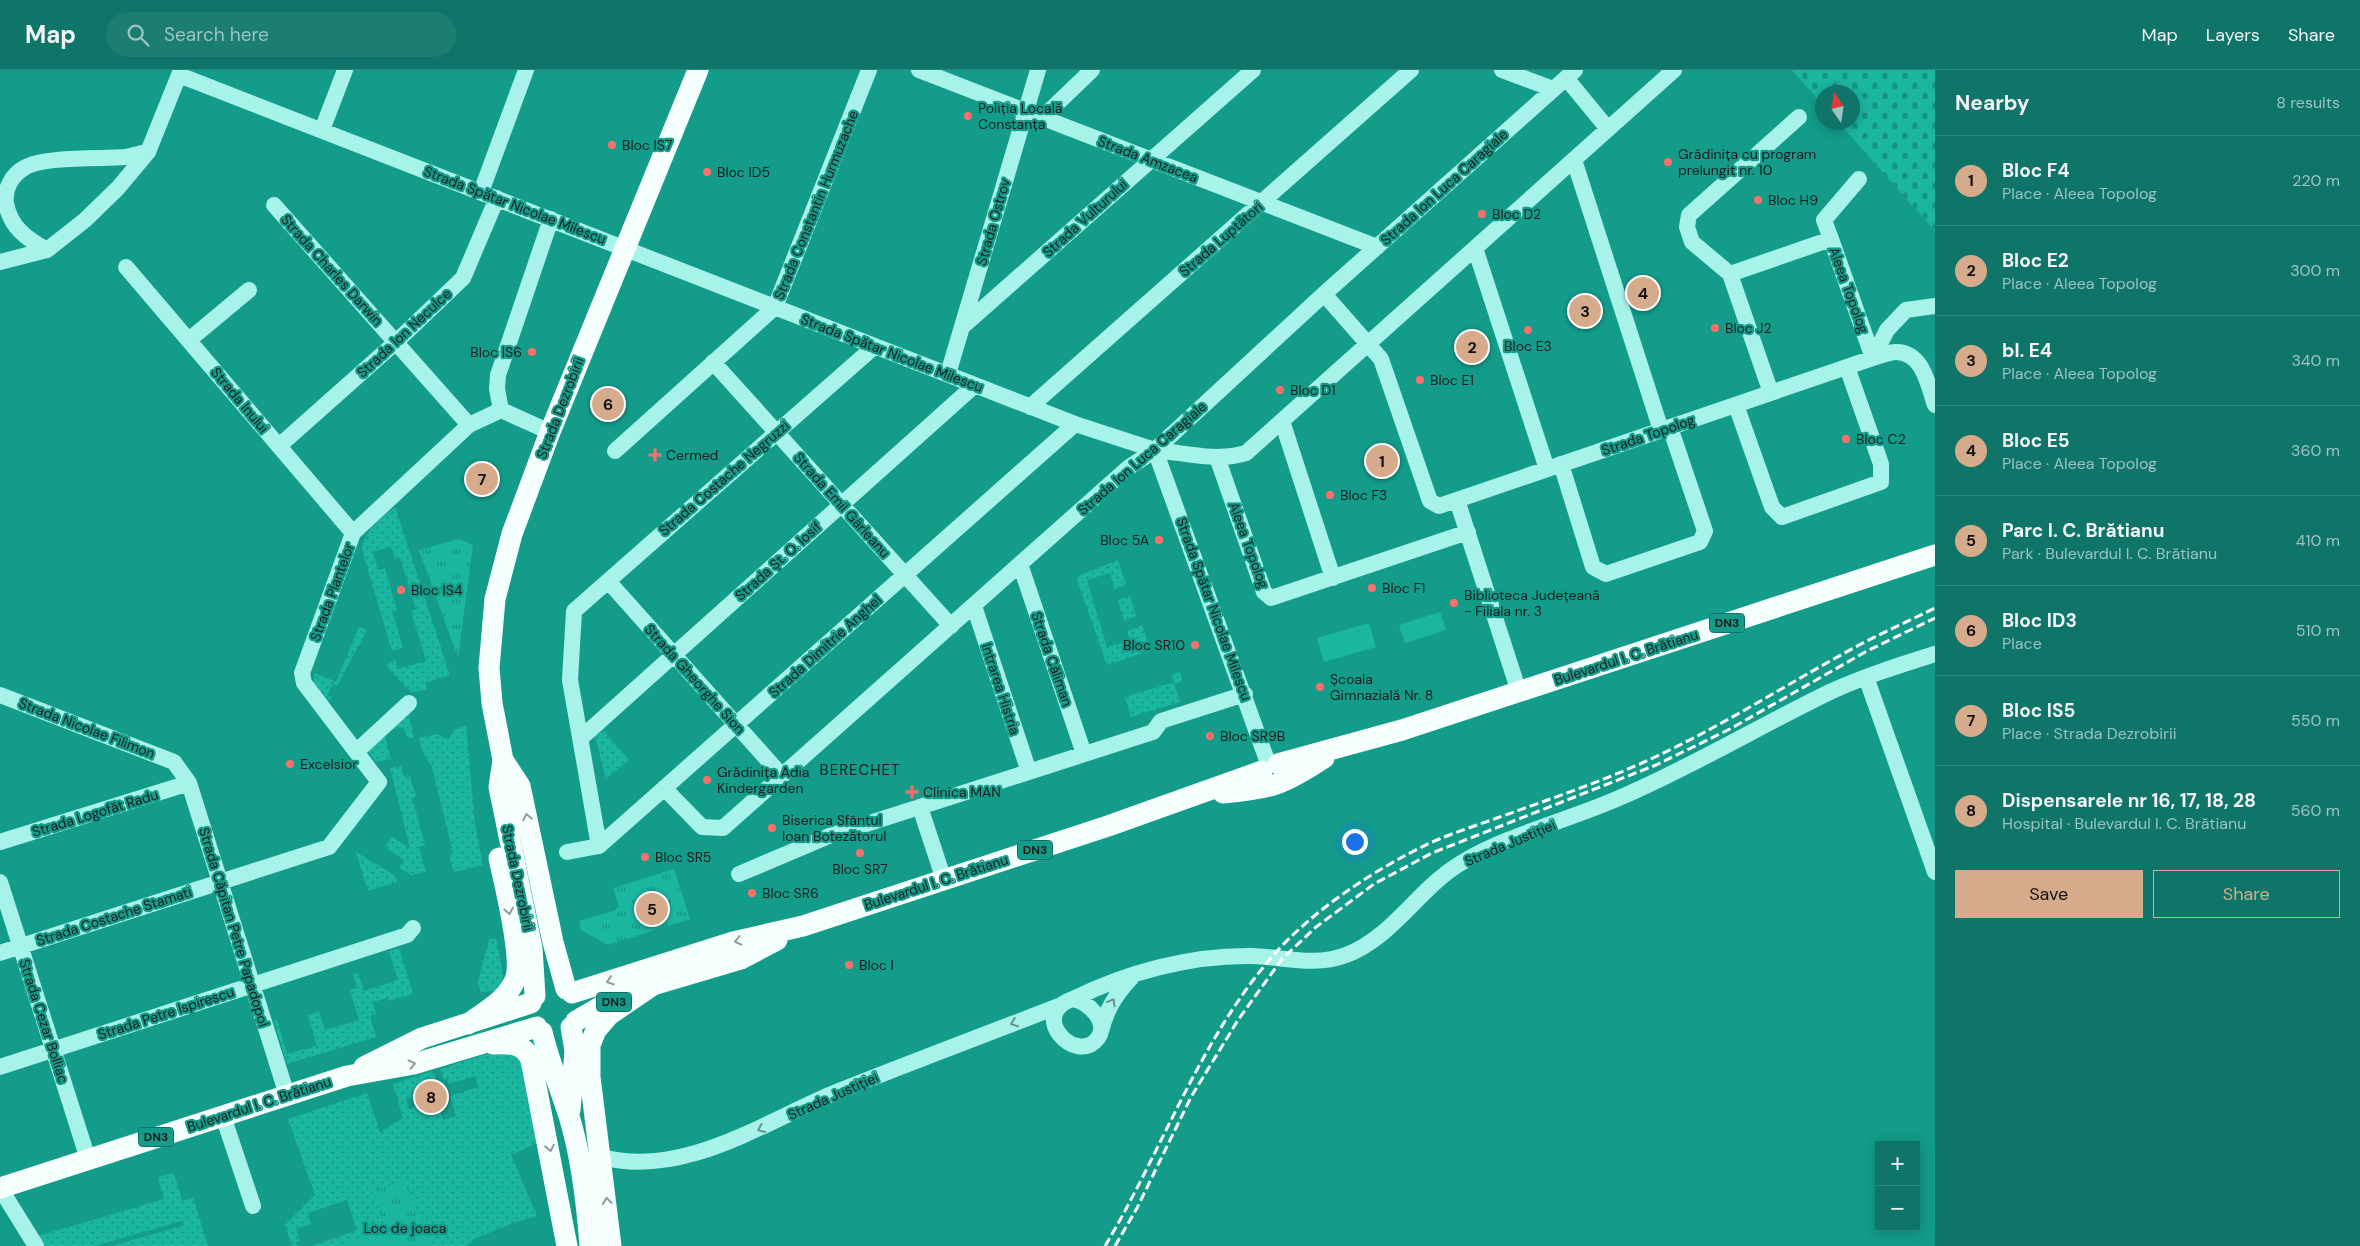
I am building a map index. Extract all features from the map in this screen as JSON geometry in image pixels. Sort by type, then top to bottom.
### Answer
[{"type":"main road","name":"Strada Dezrobirii","points":[[533,1000],[532,948],[499,787],[503,760],[492,703],[489,668],[492,624],[501,573],[512,534],[550,432],[698,70]]},
{"type":"main road","name":"Bulevardul I. C. Brătianu","points":[[569,991],[733,942],[803,926],[1127,820],[1271,770],[1402,730],[1935,555]]},
{"type":"main road","name":"Bulevardul I. C. Brătianu","points":[[1127,820],[1217,793],[1271,770],[1324,758],[1402,730]]},
{"type":"main road","points":[[1217,793],[1260,790],[1277,786],[1294,778],[1324,758]]},
{"type":"main road","name":"Strada Dezrobirii","points":[[503,760],[520,786],[553,942],[569,991]]},
{"type":"main road","points":[[468,1024],[506,993],[516,980],[516,952],[491,807],[499,787]]},
{"type":"main road","name":"Bulevardul I. C. Brătianu","points":[[574,1024],[600,1008],[653,985],[741,959],[803,926]]},
{"type":"main road","points":[[612,1246],[589,1064],[592,1037],[609,1015],[653,985]]},
{"type":"main road","name":"DN3","points":[[533,1000],[549,986],[569,991],[578,1006],[574,1024],[558,1034],[540,1029]]},
{"type":"main road","name":"Bulevardul I. C. Brătianu","points":[[347,1076],[406,1044],[533,1000]]},
{"type":"main road","points":[[533,1000],[532,1018],[540,1029],[569,1118],[581,1176],[590,1246]]},
{"type":"main road","points":[[569,1118],[575,1051],[574,1024]]},
{"type":"main road","name":"Bulevardul I. C. Brătianu","points":[[0,1188],[347,1076],[414,1064],[476,1045],[540,1029]]},
{"type":"main road","points":[[476,1045],[509,1044],[525,1050],[531,1060],[567,1246]]},
{"type":"main road","points":[[540,1100],[548,1056]]},
{"type":"main road","points":[[573,1074],[586,1113],[597,1130]]},
{"type":"street","points":[[322,130],[345,70]]},
{"type":"street","name":"Strada Ion Neculce","points":[[279,446],[396,342],[463,278],[526,70]]},
{"type":"street","name":"Strada Constantin Hurmuzache","points":[[615,451],[775,307],[869,70]]},
{"type":"street","name":"Strada Amzacea","points":[[918,70],[1261,204],[1377,247]]},
{"type":"street","name":"Strada Ostrov","points":[[948,374],[1038,70]]},
{"type":"street","points":[[1042,118],[1092,70]]},
{"type":"street","name":"Strada Vulturului","points":[[962,327],[1253,70]]},
{"type":"street","name":"Strada Luptători","points":[[1030,406],[1411,70]]},
{"type":"street","points":[[1502,70],[1553,89]]},
{"type":"street","points":[[1155,450],[1217,457],[1233,457],[1246,453],[1674,70]]},
{"type":"street","points":[[0,262],[47,250],[105,201],[140,164],[148,152],[180,72]]},
{"type":"street","name":"Strada Spătar Nicolae Milescu","points":[[180,72],[322,130],[1075,424],[1155,450],[1271,770]]},
{"type":"street","points":[[1571,74],[1608,130]]},
{"type":"street","name":"Strada Ion Luca Caragiale","points":[[664,788],[702,827],[723,828],[1128,468],[1155,450],[1324,294],[1571,74]]},
{"type":"street","points":[[1771,393],[1730,274],[1692,242],[1687,227],[1689,215],[1800,117]]},
{"type":"street","points":[[47,250],[32,242],[19,231],[9,216],[6,201],[7,187],[14,176],[25,167],[44,162],[127,156],[148,152]]},
{"type":"street","points":[[1475,248],[1554,467],[1594,567],[1606,574],[1700,542],[1705,531],[1666,429],[1574,160]]},
{"type":"street","points":[[1831,239],[1824,220],[1860,179]]},
{"type":"street","name":"Strada Charles Darwin","points":[[274,205],[469,425]]},
{"type":"street","points":[[550,432],[501,410],[497,389],[498,375],[551,219]]},
{"type":"street","name":"Aleea Topolog","points":[[1730,274],[1831,239],[1873,358]]},
{"type":"street","name":"Strada Inului","points":[[126,267],[353,533]]},
{"type":"street","points":[[189,340],[249,290]]},
{"type":"street","points":[[1324,294],[1368,344]]},
{"type":"street","name":"Aleea Topolog","points":[[1873,358],[1887,330],[1906,310],[1935,306]]},
{"type":"street","name":"Strada Topolog","points":[[1368,344],[1381,359],[1430,501],[1439,506],[1873,358],[1896,352],[1920,363],[1935,404]]},
{"type":"street","name":"Strada Costache Negruzzi","points":[[580,738],[570,680],[574,611],[875,346]]},
{"type":"street","name":"Strada Emil Gârleanu","points":[[713,362],[951,626]]},
{"type":"street","points":[[1736,405],[1772,507],[1782,517],[1881,482],[1881,464],[1847,367]]},
{"type":"street","name":"Strada Șt. O. Iosif","points":[[580,738],[975,385]]},
{"type":"street","name":"Strada Plantelor","points":[[338,836],[379,782],[304,684],[302,673],[353,533],[469,425],[501,410]]},
{"type":"street","points":[[1282,421],[1333,578]]},
{"type":"street","name":"Strada Dimitrie Anghel","points":[[599,846],[1075,424]]},
{"type":"street","name":"Aleea Topolog","points":[[1217,457],[1264,592],[1271,598],[1279,597],[1468,532]]},
{"type":"street","points":[[1457,500],[1519,692]]},
{"type":"street","name":"Strada Căliman","points":[[1020,564],[1084,754]]},
{"type":"street","name":"Strada Gheorghe Sion","points":[[608,581],[782,776]]},
{"type":"street","name":"Intrarea Histria","points":[[974,606],[1029,772]]},
{"type":"street","name":"Strada Justiției","points":[[602,1157],[633,1162],[650,1160],[685,1154],[735,1139],[836,1092],[1157,967],[1194,960],[1252,956],[1309,962],[1328,961],[1348,955],[1366,945],[1459,864],[1483,852],[1620,798],[1866,677],[1935,654]]},
{"type":"street","points":[[1866,677],[1935,872]]},
{"type":"street","name":"Strada Nicolae Filimon","points":[[0,694],[174,762]]},
{"type":"street","points":[[739,874],[829,836],[1154,732],[1161,721],[1245,694]]},
{"type":"street","points":[[357,751],[409,702]]},
{"type":"street","points":[[567,852],[599,846],[580,738]]},
{"type":"street","name":"Strada Căpitan Petre Papadopol","points":[[174,762],[189,784],[287,1095]]},
{"type":"street","name":"Strada Logofăt Radu","points":[[0,842],[189,784]]},
{"type":"street","points":[[920,807],[944,880]]},
{"type":"street","name":"Strada Costache Stamati","points":[[0,953],[329,847],[338,836]]},
{"type":"street","name":"Strada Cezar Bolliac","points":[[0,882],[88,1159]]},
{"type":"street","name":"Strada Petre Ispirescu","points":[[0,1067],[408,936],[413,928]]},
{"type":"street","points":[[1100,1033],[1099,1020],[1081,1000],[1066,1002],[1054,1013],[1054,1022],[1058,1031],[1070,1045],[1086,1046],[1098,1038],[1100,1033],[1109,1005],[1116,993],[1132,977]]},
{"type":"street","points":[[223,1116],[253,1206]]},
{"type":"street","points":[[0,1188],[36,1246]]},
{"type":"green space","points":[[1792,70],[1935,70],[1935,231],[1845,130],[1860,130],[1860,85],[1815,85],[1815,96]]},
{"type":"green space","points":[[395,507],[450,675],[425,683],[427,689],[412,693],[386,666],[395,659],[398,669],[426,661],[411,611],[416,609],[400,558],[395,559],[391,546],[373,552],[378,570],[385,568],[397,610],[392,611],[403,648],[392,651],[362,550],[363,543],[370,531]]},
{"type":"green space","points":[[459,539],[473,545],[458,658],[419,550]]},
{"type":"green space","points":[[1118,560],[1126,584],[1115,590],[1110,573],[1087,580],[1107,647],[1130,641],[1127,631],[1142,625],[1151,650],[1107,665],[1076,577]]},
{"type":"green space","points":[[1130,596],[1136,616],[1124,621],[1118,600]]},
{"type":"green space","points":[[1440,612],[1446,630],[1405,643],[1399,625]]},
{"type":"green space","points":[[1369,623],[1376,647],[1324,662],[1317,638]]},
{"type":"green space","points":[[359,627],[367,630],[337,686],[333,684],[327,695],[332,697],[327,702],[313,683],[315,673],[336,682]]},
{"type":"green space","points":[[1180,672],[1182,681],[1174,684],[1180,702],[1131,717],[1125,697],[1174,682],[1172,675]]},
{"type":"green space","points":[[408,712],[414,737],[407,739],[404,727],[387,731]]},
{"type":"green space","points":[[466,726],[475,824],[483,865],[454,872],[450,859],[452,849],[432,767],[422,750],[419,738],[437,734],[449,739],[455,729]]},
{"type":"green space","points":[[603,730],[629,760],[606,779],[595,736]]},
{"type":"green space","points":[[384,733],[391,759],[376,762],[367,749]]},
{"type":"green space","points":[[401,766],[404,777],[410,776],[416,797],[412,798],[425,845],[419,847],[426,872],[411,875],[399,868],[404,860],[385,847],[392,837],[410,848],[390,768]]},
{"type":"green space","points":[[356,852],[394,875],[397,882],[368,891]]},
{"type":"green space","points":[[674,869],[690,919],[608,945],[581,930],[579,921],[614,911],[619,906],[613,888]]},
{"type":"green space","points":[[496,938],[503,974],[502,985],[495,990],[481,993],[478,982],[489,940]]},
{"type":"green space","points":[[399,948],[413,994],[388,1001],[387,998],[373,1002],[376,1014],[370,1016],[376,1037],[287,1064],[274,1021],[277,1020],[287,1054],[317,1046],[308,1015],[319,1012],[325,1030],[359,1020],[350,990],[357,988],[353,974],[358,973],[364,991],[398,980],[389,951]]},
{"type":"green space","points":[[510,1052],[523,1063],[541,1141],[511,1155],[537,1216],[513,1223],[474,1239],[466,1246],[433,1246],[404,1180],[373,1191],[386,1229],[337,1246],[312,1246],[357,1230],[347,1200],[308,1213],[311,1224],[296,1229],[300,1241],[296,1242],[297,1246],[292,1246],[285,1225],[315,1195],[288,1119],[367,1093],[380,1132],[403,1118],[393,1084],[433,1071],[437,1082],[431,1084],[433,1091],[406,1099],[409,1109],[437,1101],[443,1120],[456,1116],[450,1096],[478,1087],[475,1076],[449,1084],[447,1079],[444,1080],[440,1069],[486,1054]]},
{"type":"green space","points":[[174,1173],[182,1201],[193,1198],[208,1246],[112,1246],[184,1225],[182,1221],[94,1246],[45,1246],[38,1236],[164,1199],[158,1177]]},
{"type":"green space","name":"Loc de joaca","points":[[404,1180],[433,1246],[393,1246],[372,1191]]},
{"type":"green space","points":[[386,1229],[393,1246],[337,1246]]},
{"type":"railway","points":[[1105,1246],[1126,1210],[1201,1061],[1222,1026],[1245,991],[1271,958],[1324,908],[1366,878],[1409,853],[1455,833],[1557,797],[1636,766],[1707,731],[1861,644],[1935,608]]},
{"type":"railway","points":[[1115,1246],[1137,1208],[1191,1097],[1238,1020],[1282,959],[1316,927],[1374,884],[1432,853],[1656,765],[1730,729],[1867,651],[1935,618]]},
{"type":"place","name":"Poliția Locală Constanța","points":[[968,116]]},
{"type":"place","name":"Bloc IS7","points":[[612,145]]},
{"type":"place","name":"Grădinița cu program prelungit nr. 10","points":[[1668,162]]},
{"type":"place","name":"Bloc ID5","points":[[707,172]]},
{"type":"place","name":"Bloc H9","points":[[1758,200]]},
{"type":"place","name":"Bloc D2","points":[[1482,214]]},
{"type":"place","name":"Bloc E5","points":[[1643,293]]},
{"type":"place","name":"bl. E4","points":[[1585,311]]},
{"type":"place","name":"Bloc J2","points":[[1715,328]]},
{"type":"place","name":"Bloc E3","points":[[1528,330]]},
{"type":"place","name":"Bloc E2","points":[[1472,347]]},
{"type":"place","name":"Bloc IS6","points":[[532,352]]},
{"type":"place","name":"Bloc E1","points":[[1420,380]]},
{"type":"place","name":"Bloc D1","points":[[1280,390]]},
{"type":"place","name":"Bloc ID3","points":[[608,404]]},
{"type":"place","name":"Bloc C2","points":[[1846,439]]},
{"type":"place","name":"Cermed","points":[[655,455]]},
{"type":"place","name":"Bloc F4","points":[[1382,461]]},
{"type":"place","name":"Bloc IS5","points":[[482,479]]},
{"type":"place","name":"Bloc F3","points":[[1330,495]]},
{"type":"place","name":"Bloc 5A","points":[[1159,540]]},
{"type":"place","name":"Bloc F1","points":[[1372,588]]},
{"type":"place","name":"Bloc IS4","points":[[401,590]]},
{"type":"place","name":"Biblioteca Județeană - Filiala nr. 3","points":[[1454,603]]},
{"type":"place","name":"Bloc SR10","points":[[1195,645]]},
{"type":"place","name":"Școala Gimnazială Nr. 8","points":[[1320,687]]},
{"type":"place","name":"Bloc SR9B","points":[[1210,736]]},
{"type":"place","name":"Excelsior","points":[[290,764]]},
{"type":"place","name":"Grădinița Adia Kindergarden","points":[[707,780]]},
{"type":"place","name":"Clinica MAN","points":[[912,792]]},
{"type":"place","name":"Biserica Sfântul Ioan Botezătorul","points":[[772,828]]},
{"type":"place","name":"Bloc SR7","points":[[860,853]]},
{"type":"place","name":"Bloc SR5","points":[[645,857]]},
{"type":"place","name":"Bloc SR6","points":[[752,893]]},
{"type":"place","name":"Parc I. C. Brătianu","points":[[652,909]]},
{"type":"place","name":"Bloc I","points":[[849,965]]},
{"type":"place","name":"Dispensarele nr 16, 17, 18, 28","points":[[431,1097]]},
{"type":"district","name":"BERECHET","points":[[860,770]]}]
